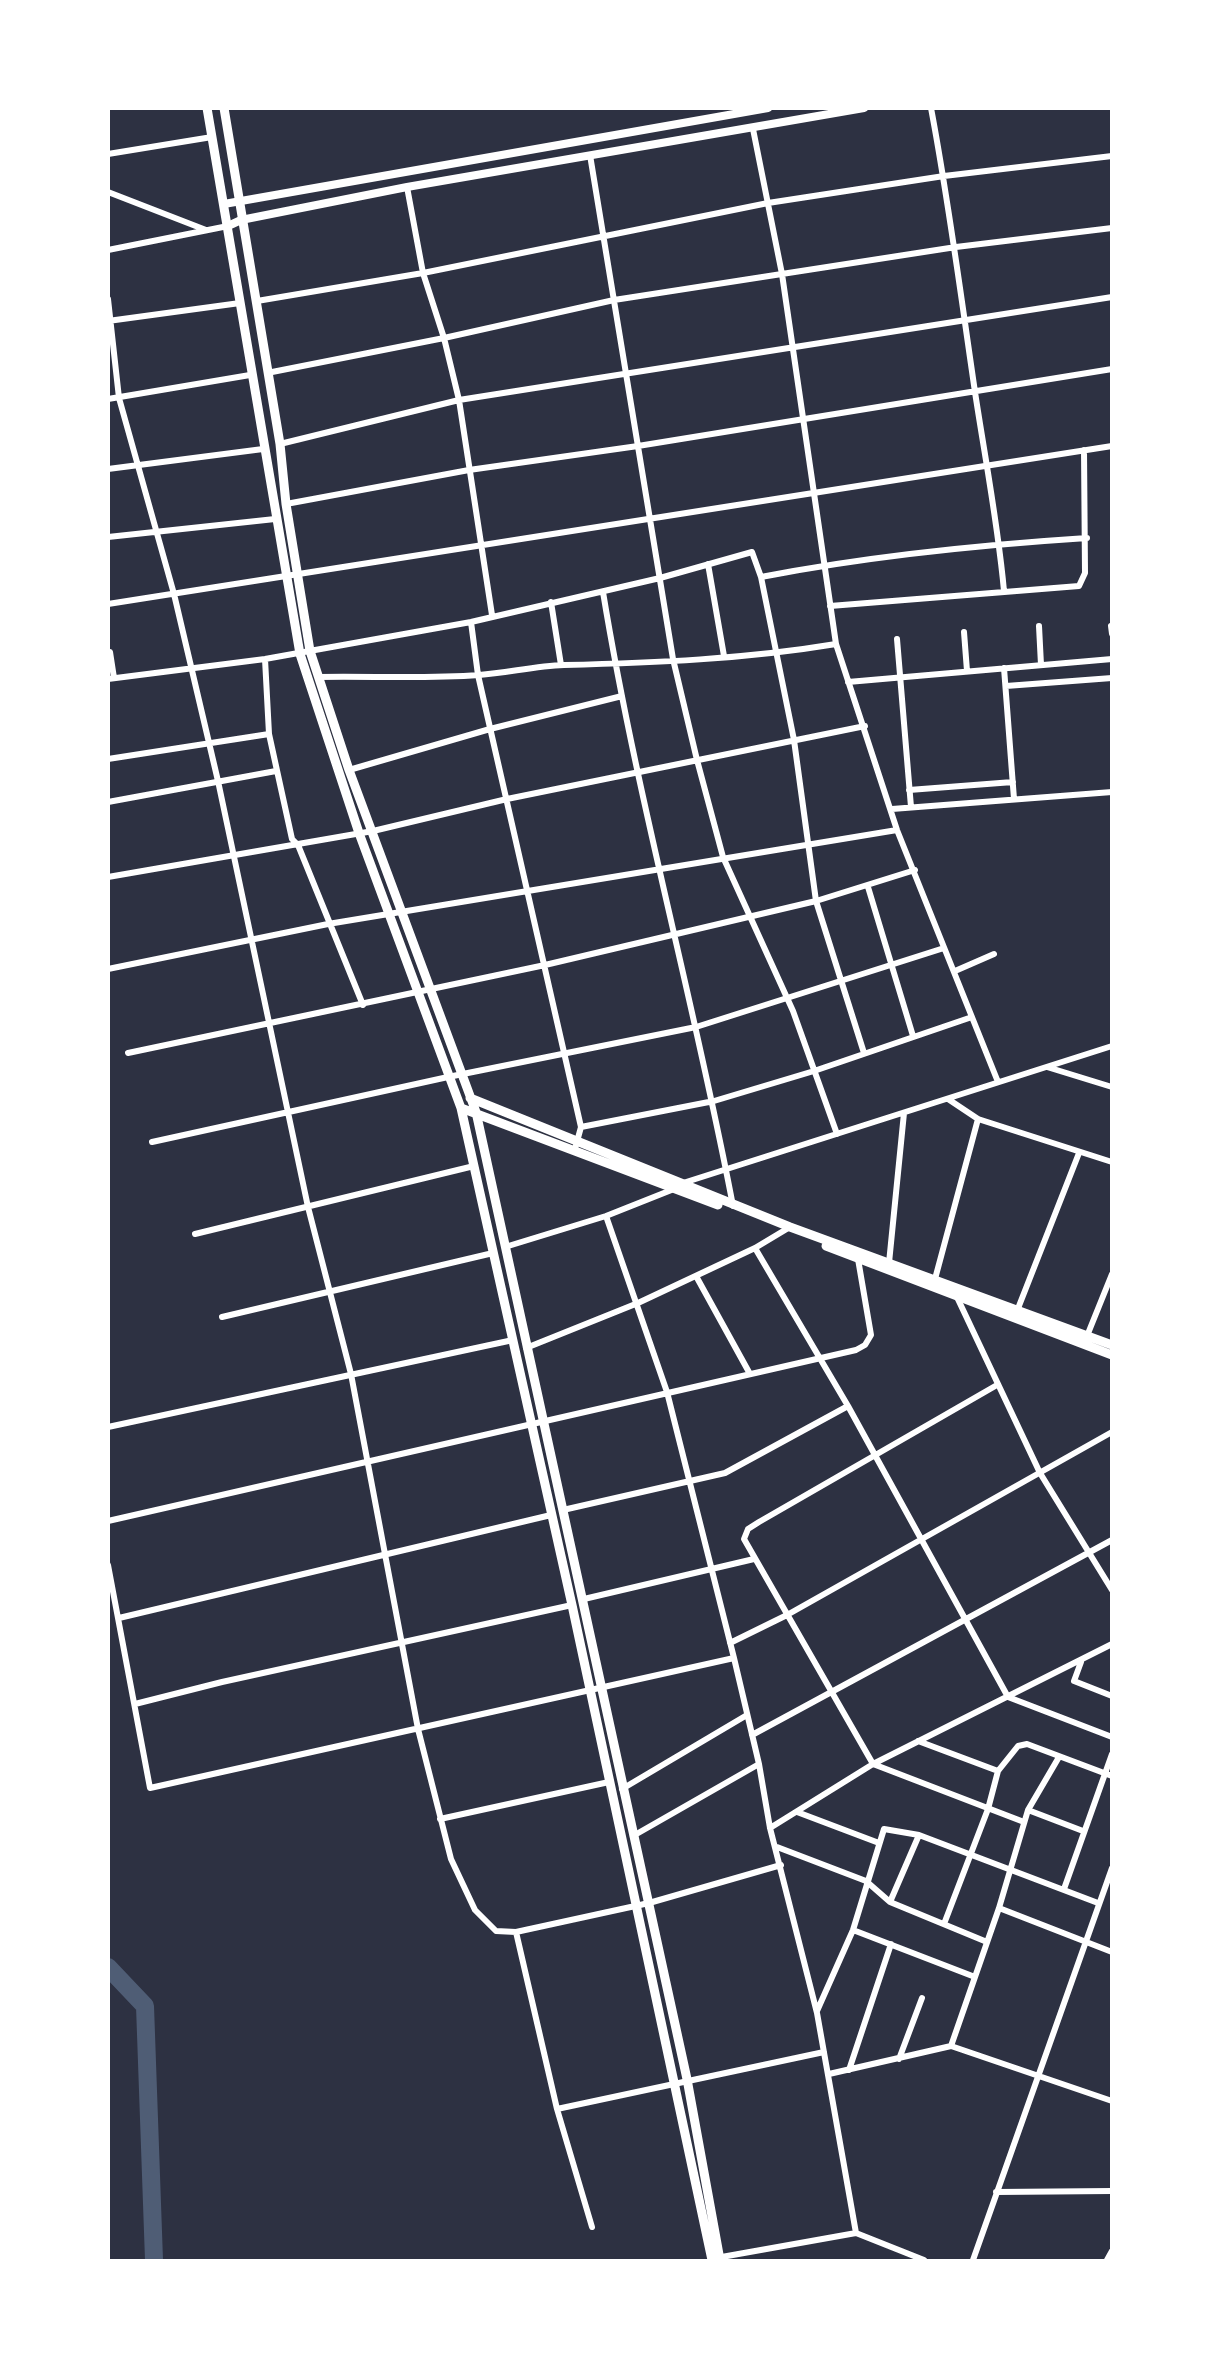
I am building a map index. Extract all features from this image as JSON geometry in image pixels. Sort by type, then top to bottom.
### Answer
[{"type":"main road","points":[[207,108],[250,375],[300,654],[359,834],[461,1108],[572,1605],[649,1903],[687,2079],[716,2259]]},
{"type":"main road","points":[[224,108],[280,444],[286,504],[310,651],[349,770],[404,913],[460,1075],[476,1112],[526,1348],[584,1599],[609,1782],[673,2082],[716,2259]]},
{"type":"main road","points":[[455,1094],[576,1146]]},
{"type":"main road","points":[[461,1108],[576,1146],[733,1206],[787,1230],[935,1279],[1111,1345]]},
{"type":"main road","points":[[680,1186],[957,1299],[1111,1355]]},
{"type":"street","points":[[224,204],[768,108]]},
{"type":"street","points":[[108,250],[407,187],[864,108]]},
{"type":"street","points":[[930,108],[956,247],[975,391],[1000,544],[1004,591]]},
{"type":"street","points":[[753,129],[782,274],[836,644],[897,830],[998,1083]]},
{"type":"street","points":[[108,154],[212,137]]},
{"type":"street","points":[[590,155],[673,659],[697,760],[723,857],[747,915],[788,999],[837,1134]]},
{"type":"street","points":[[257,301],[422,273],[603,234],[768,203],[944,176],[1111,156]]},
{"type":"street","points":[[407,187],[422,273],[444,338],[458,400],[492,615]]},
{"type":"street","points":[[108,192],[207,230]]},
{"type":"street","points":[[267,373],[444,338],[614,300],[956,247],[1111,228]]},
{"type":"street","points":[[280,444],[458,400],[1111,297]]},
{"type":"street","points":[[108,299],[119,398],[174,594],[218,781],[308,1207],[351,1374],[388,1553],[418,1729],[451,1859],[475,1910],[496,1931],[516,1932],[649,1903],[781,1865]]},
{"type":"street","points":[[109,321],[240,303]]},
{"type":"street","points":[[286,504],[469,470],[638,446],[1111,369]]},
{"type":"street","points":[[108,399],[250,375]]},
{"type":"street","points":[[108,604],[285,574],[481,546],[650,516],[1111,446]]},
{"type":"street","points":[[108,468],[263,449]]},
{"type":"street","points":[[830,607],[1079,586],[1085,573],[1087,538],[1084,450]]},
{"type":"street","points":[[108,537],[275,519]]},
{"type":"street","points":[[761,576],[824,565],[1000,544],[1087,538]]},
{"type":"street","points":[[110,652],[111,679],[300,654],[471,622],[660,578],[752,552],[761,576],[794,740],[816,901],[864,1053]]},
{"type":"street","points":[[708,564],[724,656]]},
{"type":"street","points":[[603,592],[615,665],[673,933],[714,1101],[733,1206]]},
{"type":"street","points":[[551,602],[561,665]]},
{"type":"street","points":[[471,622],[478,675],[581,1127],[576,1146]]},
{"type":"street","points":[[1111,625],[1111,634]]},
{"type":"street","points":[[1039,626],[1041,665]]},
{"type":"street","points":[[964,632],[968,671]]},
{"type":"street","points":[[897,639],[911,807]]},
{"type":"street","points":[[317,677],[478,675],[561,665],[615,665],[776,654],[836,644]]},
{"type":"street","points":[[265,659],[269,734],[292,839],[298,845],[363,1005]]},
{"type":"street","points":[[848,682],[1111,659]]},
{"type":"street","points":[[1004,668],[1014,799]]},
{"type":"street","points":[[1006,686],[1111,678]]},
{"type":"street","points":[[349,770],[490,729],[622,696]]},
{"type":"street","points":[[108,877],[359,834],[507,799],[865,726]]},
{"type":"street","points":[[108,759],[269,734]]},
{"type":"street","points":[[108,802],[276,771]]},
{"type":"street","points":[[909,790],[1013,782]]},
{"type":"street","points":[[892,809],[1111,792]]},
{"type":"street","points":[[108,969],[328,923],[404,913],[723,857],[897,830]]},
{"type":"street","points":[[128,1053],[545,965],[747,915],[816,901],[868,887],[915,870]]},
{"type":"street","points":[[868,887],[913,1036]]},
{"type":"street","points":[[152,1142],[448,1077],[696,1027],[842,983],[944,948]]},
{"type":"street","points":[[955,971],[994,954]]},
{"type":"street","points":[[581,1127],[714,1101],[814,1071],[972,1017]]},
{"type":"street","points":[[505,1247],[606,1216],[727,1169],[1111,1046]]},
{"type":"street","points":[[1047,1067],[1111,1087]]},
{"type":"street","points":[[948,1099],[978,1119],[1111,1162]]},
{"type":"street","points":[[889,1263],[904,1113]]},
{"type":"street","points":[[935,1279],[978,1119]]},
{"type":"street","points":[[1017,1311],[1079,1153]]},
{"type":"street","points":[[195,1234],[474,1167]]},
{"type":"street","points":[[606,1216],[667,1392],[710,1572],[734,1658],[759,1764],[770,1828],[777,1847],[817,2013],[856,2233]]},
{"type":"street","points":[[526,1348],[638,1303],[787,1230]]},
{"type":"street","points":[[755,1248],[848,1406],[1008,1697],[1111,1737]]},
{"type":"street","points":[[222,1317],[493,1254]]},
{"type":"street","points":[[108,1521],[368,1464],[530,1422],[856,1350],[869,1340],[859,1259]]},
{"type":"street","points":[[1087,1336],[1111,1274]]},
{"type":"street","points":[[696,1276],[750,1374]]},
{"type":"street","points":[[954,1287],[957,1299],[1040,1473],[1111,1590]]},
{"type":"street","points":[[108,1427],[513,1340]]},
{"type":"street","points":[[997,1385],[759,1522],[748,1529],[744,1539],[873,1764],[1024,1822]]},
{"type":"street","points":[[563,1510],[725,1473],[848,1406]]},
{"type":"street","points":[[730,1643],[787,1615],[1111,1432]]},
{"type":"street","points":[[119,1618],[551,1515]]},
{"type":"street","points":[[752,1735],[1111,1540]]},
{"type":"street","points":[[584,1599],[710,1572],[754,1559]]},
{"type":"street","points":[[108,1565],[150,1788],[734,1658]]},
{"type":"street","points":[[135,1704],[572,1605]]},
{"type":"street","points":[[770,1828],[873,1764],[1111,1644]]},
{"type":"street","points":[[1081,1661],[1073,1678],[1076,1682],[1111,1696]]},
{"type":"street","points":[[621,1789],[747,1715]]},
{"type":"street","points":[[918,1741],[998,1770]]},
{"type":"street","points":[[944,1924],[988,1809],[998,1770],[1018,1746],[1027,1744],[1108,1774]]},
{"type":"street","points":[[1064,1889],[1083,1831],[1108,1774],[1111,1754]]},
{"type":"street","points":[[951,2046],[988,1942],[1028,1810],[1059,1757]]},
{"type":"street","points":[[633,1836],[759,1764]]},
{"type":"street","points":[[440,1819],[609,1782]]},
{"type":"street","points":[[1028,1810],[1083,1831]]},
{"type":"street","points":[[797,1812],[879,1843]]},
{"type":"street","points":[[817,2013],[853,1930],[884,1829],[919,1835],[1098,1903]]},
{"type":"street","points":[[890,1902],[919,1835]]},
{"type":"street","points":[[777,1847],[866,1881],[890,1902],[988,1942]]},
{"type":"street","points":[[973,2260],[1111,1868]]},
{"type":"street","points":[[1103,1888],[1111,1891]]},
{"type":"street","points":[[999,1908],[1111,1951]]},
{"type":"street","points":[[853,1930],[975,1976]]},
{"type":"street","points":[[516,1932],[557,2109],[592,2227]]},
{"type":"street","points":[[849,2070],[891,1944]]},
{"type":"street","points":[[899,2059],[922,1998]]},
{"type":"street","points":[[829,2074],[951,2046],[1111,2101]]},
{"type":"street","points":[[557,2109],[687,2079],[824,2052]]},
{"type":"street","points":[[996,2192],[1111,2191]]},
{"type":"street","points":[[716,2259],[856,2233],[924,2260]]},
{"type":"street","points":[[1107,2260],[1111,2251]]},
{"type":"waterway","points":[[108,1967],[145,2006],[154,2260]]}]
